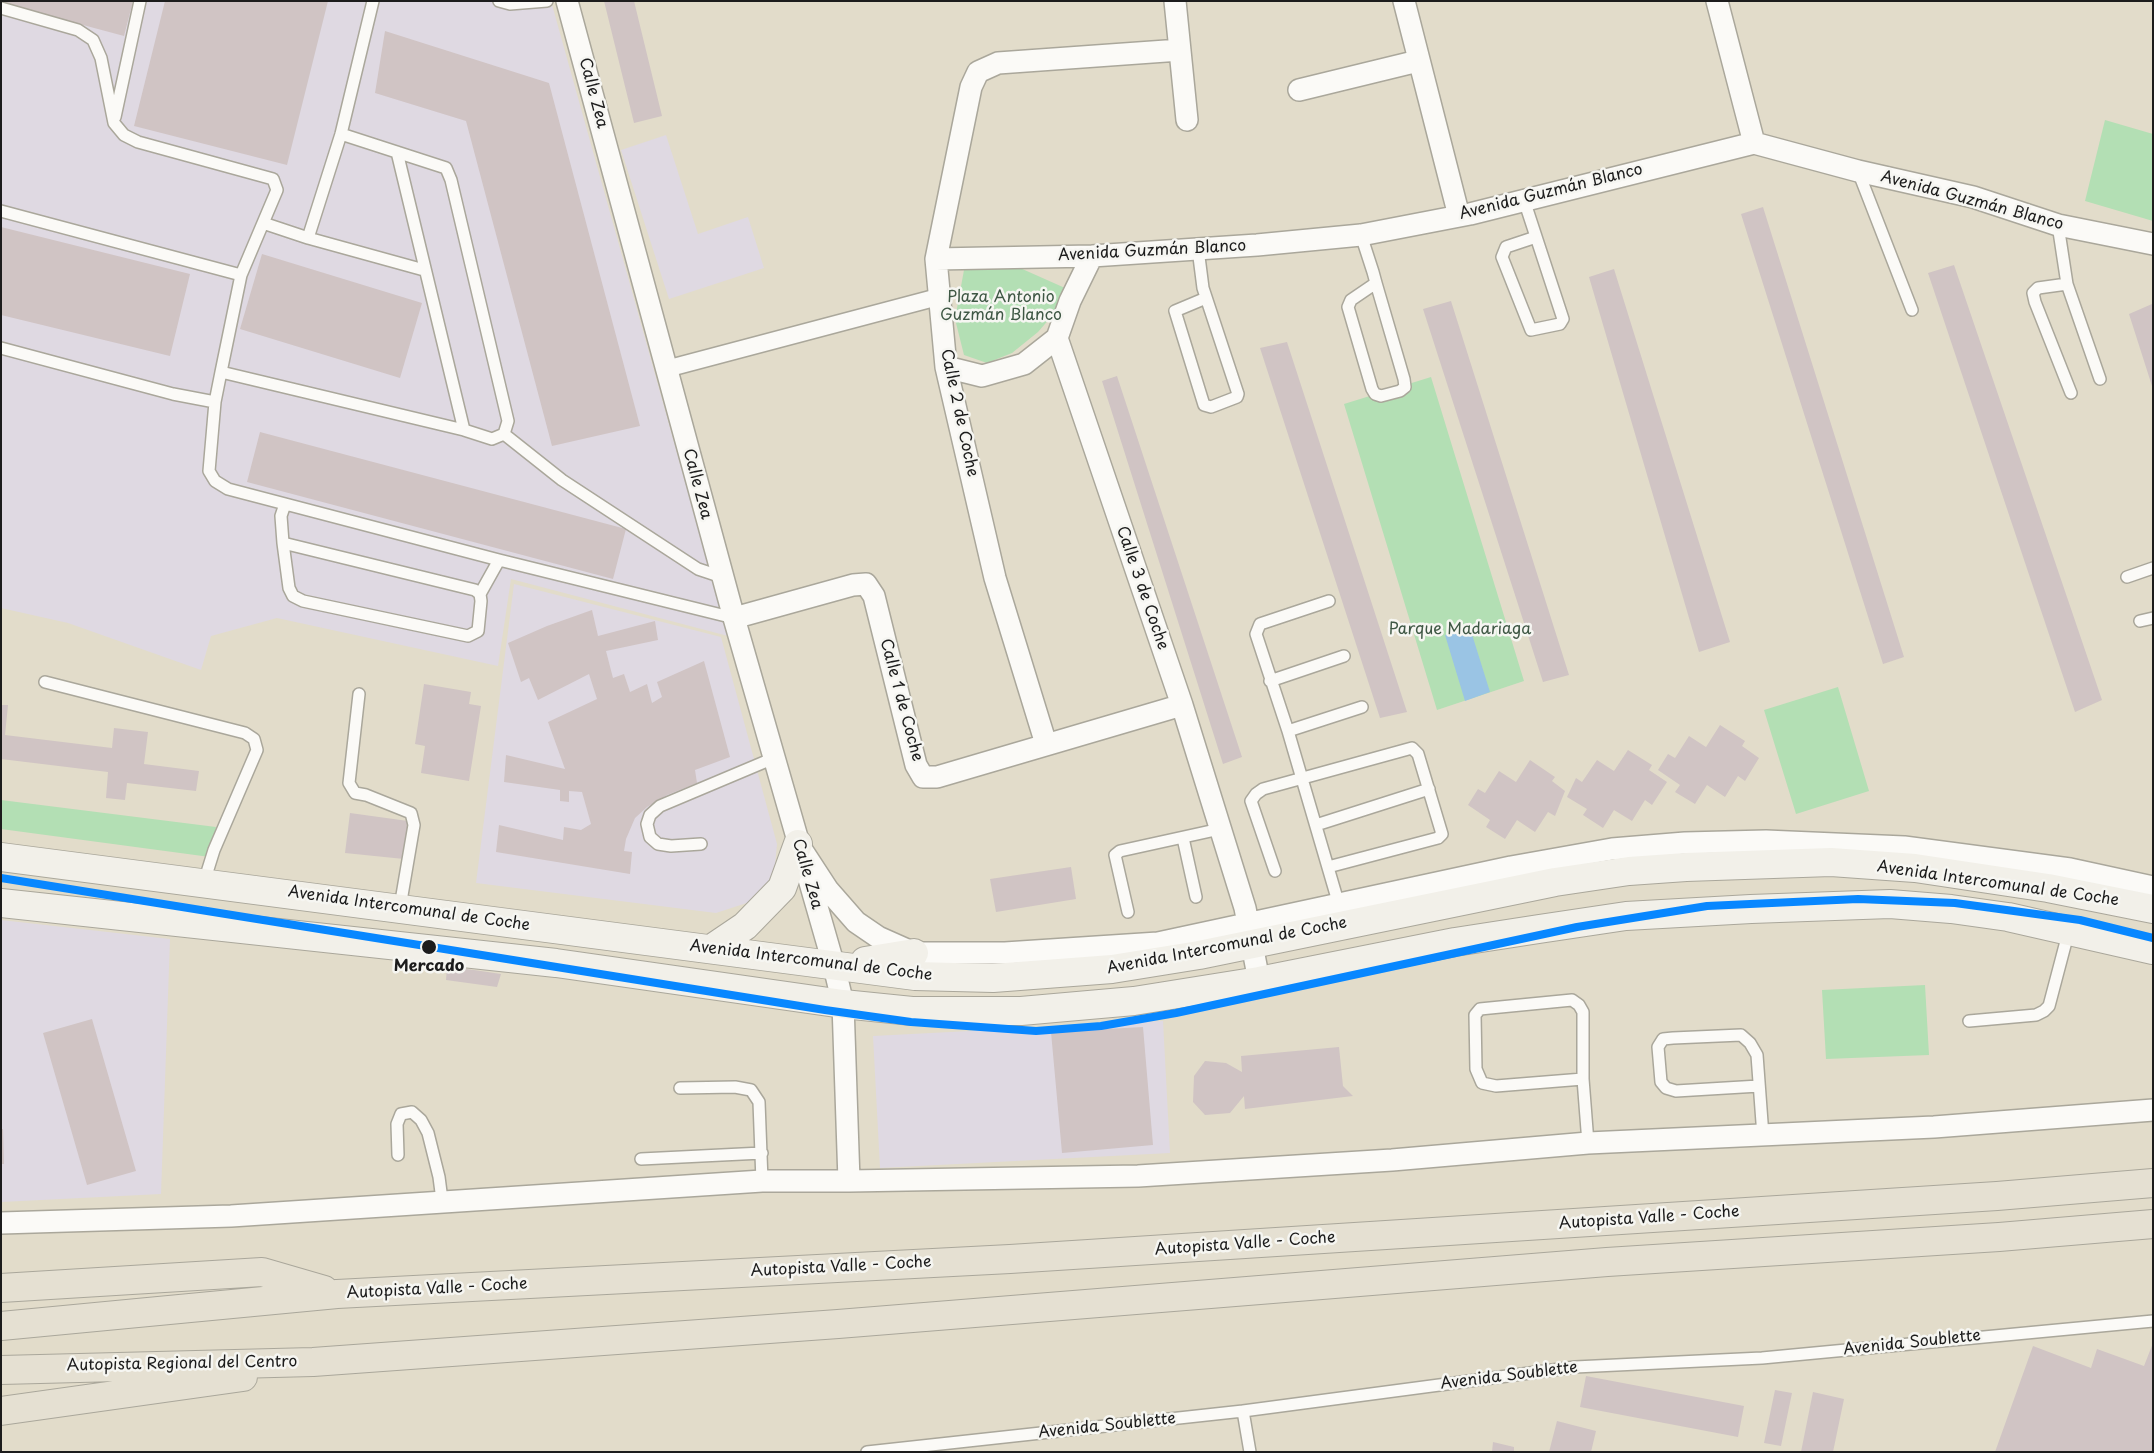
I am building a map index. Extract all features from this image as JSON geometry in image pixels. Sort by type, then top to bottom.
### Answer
[{"type":"highway","name":"Autopista Valle - Coche","points":[[337,1294],[1010,1259],[1997,1196],[2153,1183]]},
{"type":"highway","points":[[1,1411],[160,1390],[363,1358],[858,1323],[1607,1262],[1999,1237],[2153,1224]]},
{"type":"highway","points":[[1,1288],[262,1272],[337,1294]]},
{"type":"highway","points":[[1,1326],[337,1294]]},
{"type":"highway","name":"Autopista Regional del Centro","points":[[1,1370],[313,1362],[363,1358]]},
{"type":"main road","points":[[712,949],[745,926],[782,888],[798,844]]},
{"type":"main road","name":"Avenida Intercomunal de Coche","points":[[1,857],[400,907],[915,976],[993,978],[1112,969],[1160,951],[1573,879],[1629,871],[1763,863],[1831,862],[1915,868],[2048,888],[2153,909]]},
{"type":"main road","name":"Avenida Intercomunal de Coche","points":[[1,903],[556,963],[842,1004],[912,1011],[1020,1011],[1134,1001],[1259,982],[1455,942],[1626,916],[1751,909],[1890,904],[1951,909],[2008,917],[2153,950]]},
{"type":"main road","points":[[1160,951],[1250,934]]},
{"type":"main road","points":[[834,966],[914,953]]},
{"type":"street","name":"Calle Zea","points":[[568,1],[722,578],[834,966],[842,1004]]},
{"type":"street","points":[[1175,1],[1186,120]]},
{"type":"street","points":[[1404,1],[1459,216]]},
{"type":"street","points":[[1717,1],[1754,142]]},
{"type":"street","name":"Calle 2 de Coche","points":[[1046,744],[996,578],[946,367],[938,297],[936,259],[971,87],[978,72],[998,63],[1180,50]]},
{"type":"street","points":[[1299,90],[1418,61]]},
{"type":"street","name":"Avenida Guzmán Blanco","points":[[936,259],[1092,256],[1198,250],[1361,235],[1459,216],[1754,142],[1858,171],[1973,197],[2058,225],[2153,244]]},
{"type":"street","points":[[946,367],[982,376],[1024,364],[1057,338],[1070,301],[1092,256]]},
{"type":"street","points":[[666,369],[938,297]]},
{"type":"street","name":"Calle 3 de Coche","points":[[1057,338],[1182,705],[1250,934],[1259,982]]},
{"type":"street","name":"Calle 1 de Coche","points":[[734,618],[853,585],[866,584],[874,596],[916,765],[924,777],[937,776],[1182,705]]},
{"type":"street","name":"Avenida Intercomunal de Coche","points":[[1250,934],[1339,904],[1511,867],[1612,849],[1766,840],[1904,847],[1968,854],[2070,869],[2153,887]]},
{"type":"street","points":[[798,844],[828,890],[856,922],[878,937],[914,953]]},
{"type":"street","name":"Avenida Intercomunal de Coche","points":[[914,953],[1160,951]]},
{"type":"street","points":[[842,1004],[849,1182]]},
{"type":"street","points":[[1,1223],[231,1216],[442,1200],[762,1181],[849,1182],[1138,1176],[1392,1160],[1588,1143],[1934,1127],[2153,1110]]},
{"type":"lane","points":[[114,123],[140,1]]},
{"type":"lane","points":[[308,238],[341,134],[373,1]]},
{"type":"lane","points":[[499,1],[510,4],[547,1]]},
{"type":"lane","points":[[1,8],[78,30],[93,40],[101,58],[114,123],[124,135],[138,142],[273,179],[277,190],[241,275],[215,402],[209,471],[215,481],[228,489],[284,504],[498,560],[734,618]]},
{"type":"lane","points":[[341,134],[446,168],[451,180],[508,420],[504,434]]},
{"type":"lane","points":[[397,152],[464,430]]},
{"type":"lane","points":[[1858,171],[1912,310]]},
{"type":"lane","points":[[1524,200],[1563,319],[1560,324],[1531,330],[1502,257],[1506,247],[1536,237]]},
{"type":"lane","points":[[1,211],[241,275]]},
{"type":"lane","points":[[263,223],[308,238],[424,270]]},
{"type":"lane","points":[[2058,225],[2067,284],[2100,379]]},
{"type":"lane","points":[[1361,235],[1376,283],[1405,387],[1400,391],[1381,396],[1375,394],[1372,389],[1348,307],[1351,300],[1376,283]]},
{"type":"lane","points":[[1198,250],[1206,298],[1238,394],[1237,397],[1211,407],[1204,405],[1175,311],[1206,298]]},
{"type":"lane","points":[[2067,284],[2038,288],[2034,293],[2035,302],[2071,393]]},
{"type":"lane","points":[[1,348],[173,394],[215,402]]},
{"type":"lane","points":[[221,372],[464,430],[492,439],[504,434]]},
{"type":"lane","points":[[504,434],[562,480],[698,569],[722,578]]},
{"type":"lane","points":[[284,504],[281,516],[290,588],[293,596],[303,601],[468,636],[478,631],[480,594],[498,560]]},
{"type":"lane","points":[[283,543],[475,590],[480,594]]},
{"type":"lane","points":[[2127,577],[2153,568]]},
{"type":"lane","points":[[1329,601],[1260,624],[1256,634],[1270,681],[1288,730],[1339,904]]},
{"type":"lane","points":[[2140,621],[2153,618]]},
{"type":"lane","points":[[1270,681],[1344,656]]},
{"type":"lane","points":[[45,682],[246,733],[254,739],[257,750],[214,850],[204,882]]},
{"type":"lane","points":[[359,694],[348,783],[355,793],[366,795],[411,813],[414,825],[400,907]]},
{"type":"lane","points":[[1288,730],[1362,707]]},
{"type":"lane","points":[[1275,871],[1251,800],[1256,794],[1263,789],[1412,748],[1418,754],[1442,834],[1438,838],[1328,867]]},
{"type":"lane","points":[[701,844],[671,846],[658,844],[650,837],[647,824],[650,816],[660,806],[774,758]]},
{"type":"lane","points":[[1316,826],[1429,790]]},
{"type":"lane","points":[[1128,912],[1115,856],[1126,849],[1220,829]]},
{"type":"lane","points":[[1183,838],[1196,897]]},
{"type":"lane","points":[[1969,1021],[2036,1016],[2044,1011],[2049,1006],[2069,930]]},
{"type":"lane","points":[[1583,1079],[1496,1086],[1482,1083],[1476,1069],[1475,1015],[1480,1009],[1572,1000],[1579,1005],[1583,1012],[1583,1079],[1588,1143]]},
{"type":"lane","points":[[1759,1086],[1676,1091],[1666,1088],[1661,1082],[1658,1047],[1663,1039],[1741,1035],[1750,1043],[1757,1055],[1763,1136]]},
{"type":"lane","points":[[680,1088],[735,1087],[751,1090],[758,1102],[762,1181]]},
{"type":"lane","points":[[398,1155],[397,1124],[401,1114],[412,1112],[421,1120],[428,1133],[440,1177],[442,1200]]},
{"type":"lane","points":[[641,1159],[762,1154]]},
{"type":"lane","name":"Avenida Soublette","points":[[867,1452],[1243,1411],[1575,1367],[1762,1358],[2153,1321]]},
{"type":"lane","points":[[1243,1411],[1250,1452]]},
{"type":"shaded area","points":[[1,1],[551,1],[728,636],[511,579],[498,666],[277,618],[211,636],[201,670],[68,623],[1,608]]},
{"type":"shaded area","points":[[666,135],[698,234],[748,217],[764,268],[669,299],[621,150]]},
{"type":"shaded area","points":[[514,584],[721,637],[777,844],[775,865],[768,889],[762,898],[716,913],[476,883]]},
{"type":"shaded area","points":[[1,920],[170,939],[161,1194],[1,1202]]},
{"type":"shaded area","points":[[1163,1021],[1170,1153],[880,1168],[873,1036]]},
{"type":"green space","points":[[2105,120],[2153,134],[2153,221],[2085,201]]},
{"type":"green space","name":"Plaza Antonio Guzmán Blanco","points":[[1011,264],[1065,288],[1064,302],[1038,332],[1012,353],[987,363],[964,355],[955,319],[964,270]]},
{"type":"green space","name":"Parque Madariaga","points":[[1431,377],[1524,681],[1437,710],[1344,404]]},
{"type":"green space","points":[[1838,687],[1869,791],[1796,814],[1764,710]]},
{"type":"green space","points":[[1,800],[216,827],[210,857],[1,829]]},
{"type":"green space","points":[[1925,985],[1929,1055],[1826,1059],[1822,990]]},
{"type":"water","points":[[1470,628],[1490,692],[1465,701],[1445,635]]},
{"type":"building","points":[[1,1],[133,1],[124,36],[1,3]]},
{"type":"building","points":[[165,1],[328,1],[287,165],[134,126]]},
{"type":"building","points":[[604,1],[634,1],[662,116],[634,123]]},
{"type":"building","points":[[385,31],[549,83],[640,426],[552,446],[466,121],[375,93]]},
{"type":"building","points":[[1763,207],[1904,657],[1883,664],[1741,214]]},
{"type":"building","points":[[1,227],[190,274],[170,356],[1,315]]},
{"type":"building","points":[[262,254],[422,303],[400,378],[240,329]]},
{"type":"building","points":[[1954,265],[2102,700],[2075,712],[1928,273]]},
{"type":"building","points":[[1614,269],[1730,642],[1699,652],[1589,277]]},
{"type":"building","points":[[1451,301],[1569,675],[1543,682],[1423,309]]},
{"type":"building","points":[[2152,304],[2153,306],[2152,386],[2129,314]]},
{"type":"building","points":[[1287,342],[1407,712],[1380,718],[1260,348]]},
{"type":"building","points":[[1117,376],[1242,757],[1223,764],[1102,381]]},
{"type":"building","points":[[260,432],[626,529],[613,579],[247,482]]},
{"type":"building","points":[[592,610],[598,636],[655,621],[658,640],[606,651],[613,678],[624,674],[630,692],[647,684],[652,703],[662,697],[657,682],[704,661],[730,757],[695,770],[697,783],[667,795],[647,807],[635,818],[626,839],[624,851],[632,852],[630,874],[496,852],[499,825],[563,840],[564,827],[581,830],[591,824],[582,792],[569,791],[569,802],[560,801],[560,790],[504,782],[506,755],[565,769],[548,722],[597,699],[589,674],[538,700],[529,678],[521,682],[508,643],[547,626]]},
{"type":"building","points":[[424,684],[471,692],[469,704],[481,706],[469,781],[421,773],[425,746],[415,744]]},
{"type":"building","points":[[1,705],[8,705],[5,735],[112,748],[114,728],[148,732],[144,764],[199,771],[196,791],[127,783],[125,800],[106,798],[108,772],[1,759]]},
{"type":"building","points":[[1720,725],[1745,741],[1742,746],[1759,758],[1745,781],[1738,776],[1725,797],[1707,785],[1695,804],[1675,792],[1680,785],[1658,770],[1668,754],[1675,758],[1689,736],[1706,747]]},
{"type":"building","points":[[1628,750],[1652,765],[1649,770],[1667,782],[1652,805],[1645,800],[1632,821],[1614,810],[1603,828],[1583,815],[1587,809],[1567,797],[1576,778],[1582,782],[1597,760],[1614,771]]},
{"type":"building","points":[[1530,760],[1555,777],[1552,781],[1565,791],[1555,816],[1548,812],[1535,832],[1517,820],[1505,839],[1486,827],[1490,820],[1468,805],[1478,789],[1485,793],[1499,771],[1516,782]]},
{"type":"building","points":[[350,813],[408,821],[404,859],[345,853]]},
{"type":"building","points":[[1071,867],[1076,899],[996,912],[990,879]]},
{"type":"building","points":[[447,966],[501,974],[497,987],[446,980]]},
{"type":"building","points":[[92,1019],[136,1171],[87,1185],[43,1033]]},
{"type":"building","points":[[1143,1027],[1153,1145],[1062,1153],[1051,1032]]},
{"type":"building","points":[[1339,1047],[1343,1086],[1353,1096],[1245,1109],[1244,1096],[1230,1113],[1205,1115],[1193,1102],[1194,1076],[1205,1061],[1226,1063],[1242,1072],[1241,1056]]},
{"type":"building","points":[[1,1129],[3,1129],[4,1164],[1,1164]]},
{"type":"building","points":[[2153,1343],[2153,1452],[1995,1452],[2033,1346],[2091,1368],[2097,1349],[2144,1366]]},
{"type":"building","points":[[1586,1376],[1744,1406],[1738,1437],[1580,1407]]},
{"type":"building","points":[[1775,1390],[1792,1393],[1781,1446],[1764,1443]]},
{"type":"building","points":[[1813,1392],[1844,1399],[1833,1452],[1801,1452]]},
{"type":"building","points":[[1557,1421],[1596,1431],[1591,1452],[1549,1452]]},
{"type":"building","points":[[1493,1442],[1514,1447],[1514,1452],[1492,1452]]},
{"type":"transit line","points":[[1,878],[825,1010],[911,1022],[1036,1031],[1101,1026],[1176,1013],[1577,927],[1707,906],[1858,899],[1955,903],[2080,920],[2153,938]]},
{"type":"place","name":"Mercado","points":[[429,947]]}]
